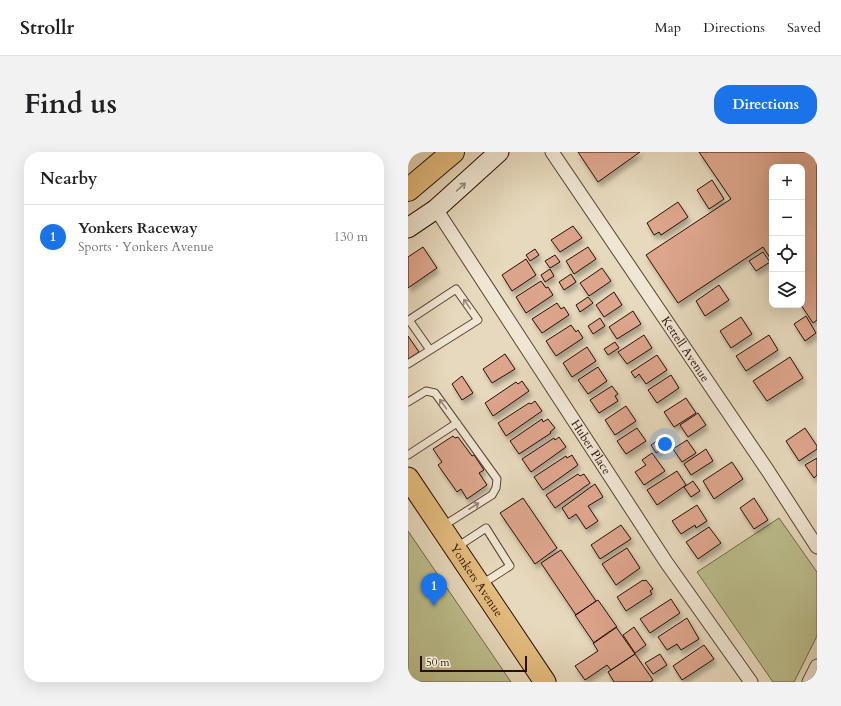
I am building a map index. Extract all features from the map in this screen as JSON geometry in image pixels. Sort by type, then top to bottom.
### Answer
[{"type":"highway","points":[[408,190],[453,152]]},
{"type":"main road","points":[[408,228],[436,209],[499,152]]},
{"type":"main road","name":"Yonkers Avenue","points":[[408,478],[545,682]]},
{"type":"street","name":"Kettell Avenue","points":[[552,152],[759,458],[817,547]]},
{"type":"street","name":"Huber Place","points":[[436,209],[666,562],[751,682]]},
{"type":"street","points":[[809,682],[817,666]]},
{"type":"lane","points":[[408,364],[478,320],[456,289],[409,320],[430,350]]},
{"type":"lane","points":[[408,402],[426,391],[435,393],[497,479],[492,495],[441,527]]},
{"type":"lane","points":[[408,455],[457,423]]},
{"type":"lane","points":[[455,548],[486,528],[510,566],[480,585]]},
{"type":"green space","points":[[779,518],[817,572],[817,636],[794,682],[773,682],[697,572]]},
{"type":"green space","points":[[408,531],[511,682],[408,682]]},
{"type":"building","points":[[578,152],[640,152],[598,182]]},
{"type":"building","points":[[699,152],[812,152],[817,160],[817,320],[813,323],[803,308],[805,308],[805,164],[769,164],[769,256],[763,247],[678,303],[646,255],[731,199]]},
{"type":"building","points":[[712,180],[724,199],[709,209],[697,190]]},
{"type":"building","points":[[678,202],[688,217],[661,235],[659,232],[654,235],[647,223]]},
{"type":"building","points":[[573,226],[582,238],[560,252],[551,240]]},
{"type":"building","points":[[423,247],[437,268],[408,288],[408,257]]},
{"type":"building","points":[[588,247],[596,259],[574,274],[566,261]]},
{"type":"building","points":[[535,249],[539,255],[530,261],[526,255]]},
{"type":"building","points":[[763,252],[769,263],[756,271],[749,261]]},
{"type":"building","points":[[555,255],[560,262],[550,268],[545,261]]},
{"type":"building","points":[[526,259],[536,275],[512,291],[502,275]]},
{"type":"building","points":[[602,268],[611,281],[589,296],[580,283]]},
{"type":"building","points":[[550,269],[554,276],[545,282],[541,275]]},
{"type":"building","points":[[571,274],[576,282],[564,290],[559,282]]},
{"type":"building","points":[[541,281],[546,288],[548,287],[553,295],[526,313],[516,297]]},
{"type":"building","points":[[719,285],[729,300],[705,316],[696,301]]},
{"type":"building","points":[[614,292],[622,305],[604,317],[596,305]]},
{"type":"building","points":[[588,297],[593,303],[580,312],[576,305]]},
{"type":"building","points":[[557,303],[561,309],[564,307],[569,315],[542,333],[532,319]]},
{"type":"building","points":[[633,311],[641,324],[617,339],[609,327]]},
{"type":"building","points":[[806,316],[816,333],[805,341],[794,324]]},
{"type":"building","points":[[741,317],[752,334],[731,348],[720,331]]},
{"type":"building","points":[[600,318],[605,326],[593,334],[588,326]]},
{"type":"building","points":[[571,325],[576,332],[578,330],[583,338],[556,356],[546,341]]},
{"type":"building","points":[[644,335],[652,348],[627,364],[618,352]]},
{"type":"building","points":[[769,335],[778,350],[746,371],[736,356]]},
{"type":"building","points":[[408,336],[419,352],[408,359]]},
{"type":"building","points":[[615,342],[619,348],[608,355],[604,349]]},
{"type":"building","points":[[587,347],[596,361],[572,377],[563,363]]},
{"type":"building","points":[[505,354],[515,369],[492,383],[483,369]]},
{"type":"building","points":[[657,355],[667,370],[646,384],[639,374],[635,378],[631,372]]},
{"type":"building","points":[[790,357],[803,378],[767,401],[753,381]]},
{"type":"building","points":[[598,367],[607,381],[588,394],[578,380]]},
{"type":"building","points":[[671,375],[679,388],[657,403],[648,390]]},
{"type":"building","points":[[462,376],[473,393],[462,400],[452,384]]},
{"type":"building","points":[[522,381],[529,391],[493,416],[485,403],[516,382],[518,384]]},
{"type":"building","points":[[612,386],[618,394],[615,396],[618,401],[599,413],[590,400]]},
{"type":"building","points":[[686,398],[696,413],[674,427],[664,412]]},
{"type":"building","points":[[535,401],[542,411],[506,436],[498,423],[529,403],[531,404]]},
{"type":"building","points":[[626,406],[636,421],[615,435],[605,420]]},
{"type":"building","points":[[698,413],[706,425],[688,437],[680,425]]},
{"type":"building","points":[[542,419],[543,422],[548,419],[555,428],[550,432],[551,433],[519,454],[510,441]]},
{"type":"building","points":[[637,428],[646,441],[626,454],[617,441]]},
{"type":"building","points":[[805,428],[817,446],[817,449],[799,461],[786,441]]},
{"type":"building","points":[[453,436],[455,438],[458,437],[472,456],[474,455],[484,470],[479,473],[487,485],[467,499],[461,489],[457,492],[438,465],[442,462],[433,449]]},
{"type":"building","points":[[559,437],[566,447],[531,472],[522,459],[554,438],[555,440]]},
{"type":"building","points":[[663,437],[669,445],[656,453],[651,445]]},
{"type":"building","points":[[687,440],[696,453],[682,462],[673,449]]},
{"type":"building","points":[[706,449],[713,461],[691,475],[684,464]]},
{"type":"building","points":[[652,453],[665,471],[644,485],[635,472],[646,465],[642,460]]},
{"type":"building","points":[[572,455],[578,465],[543,490],[534,477],[566,456],[567,458]]},
{"type":"building","points":[[817,458],[817,475],[814,478],[805,465]]},
{"type":"building","points":[[732,462],[743,479],[714,499],[703,481]]},
{"type":"building","points":[[677,471],[686,485],[657,505],[647,490]]},
{"type":"building","points":[[578,474],[580,476],[584,474],[590,483],[555,508],[546,495]]},
{"type":"building","points":[[693,481],[700,491],[691,497],[684,487]]},
{"type":"building","points":[[595,484],[603,497],[588,506],[598,521],[586,529],[576,514],[569,519],[562,508]]},
{"type":"building","points":[[523,498],[557,548],[535,564],[500,513]]},
{"type":"building","points":[[754,498],[768,520],[754,529],[740,508]]},
{"type":"building","points":[[697,505],[707,521],[696,528],[695,525],[681,534],[672,521]]},
{"type":"building","points":[[621,525],[631,539],[600,559],[591,545]]},
{"type":"building","points":[[709,527],[721,543],[698,559],[686,542]]},
{"type":"building","points":[[627,548],[640,568],[616,585],[602,564]]},
{"type":"building","points":[[561,550],[596,601],[576,615],[541,563]]},
{"type":"building","points":[[643,580],[646,580],[653,589],[650,591],[652,594],[626,611],[617,597]]},
{"type":"building","points":[[671,599],[680,613],[650,633],[640,619]]},
{"type":"building","points":[[598,600],[617,627],[594,643],[575,615]]},
{"type":"building","points":[[687,618],[699,639],[681,650],[677,644],[667,650],[658,637]]},
{"type":"building","points":[[616,627],[635,654],[611,670],[607,665],[585,680],[575,666],[598,651],[593,643]]},
{"type":"building","points":[[634,627],[646,645],[635,653],[623,635]]},
{"type":"building","points":[[704,645],[714,659],[682,680],[673,666]]},
{"type":"building","points":[[635,654],[653,680],[650,682],[614,682],[608,672]]},
{"type":"building","points":[[660,654],[667,665],[653,674],[645,663]]},
{"type":"place","name":"Yonkers Raceway","points":[[434,606]]}]
